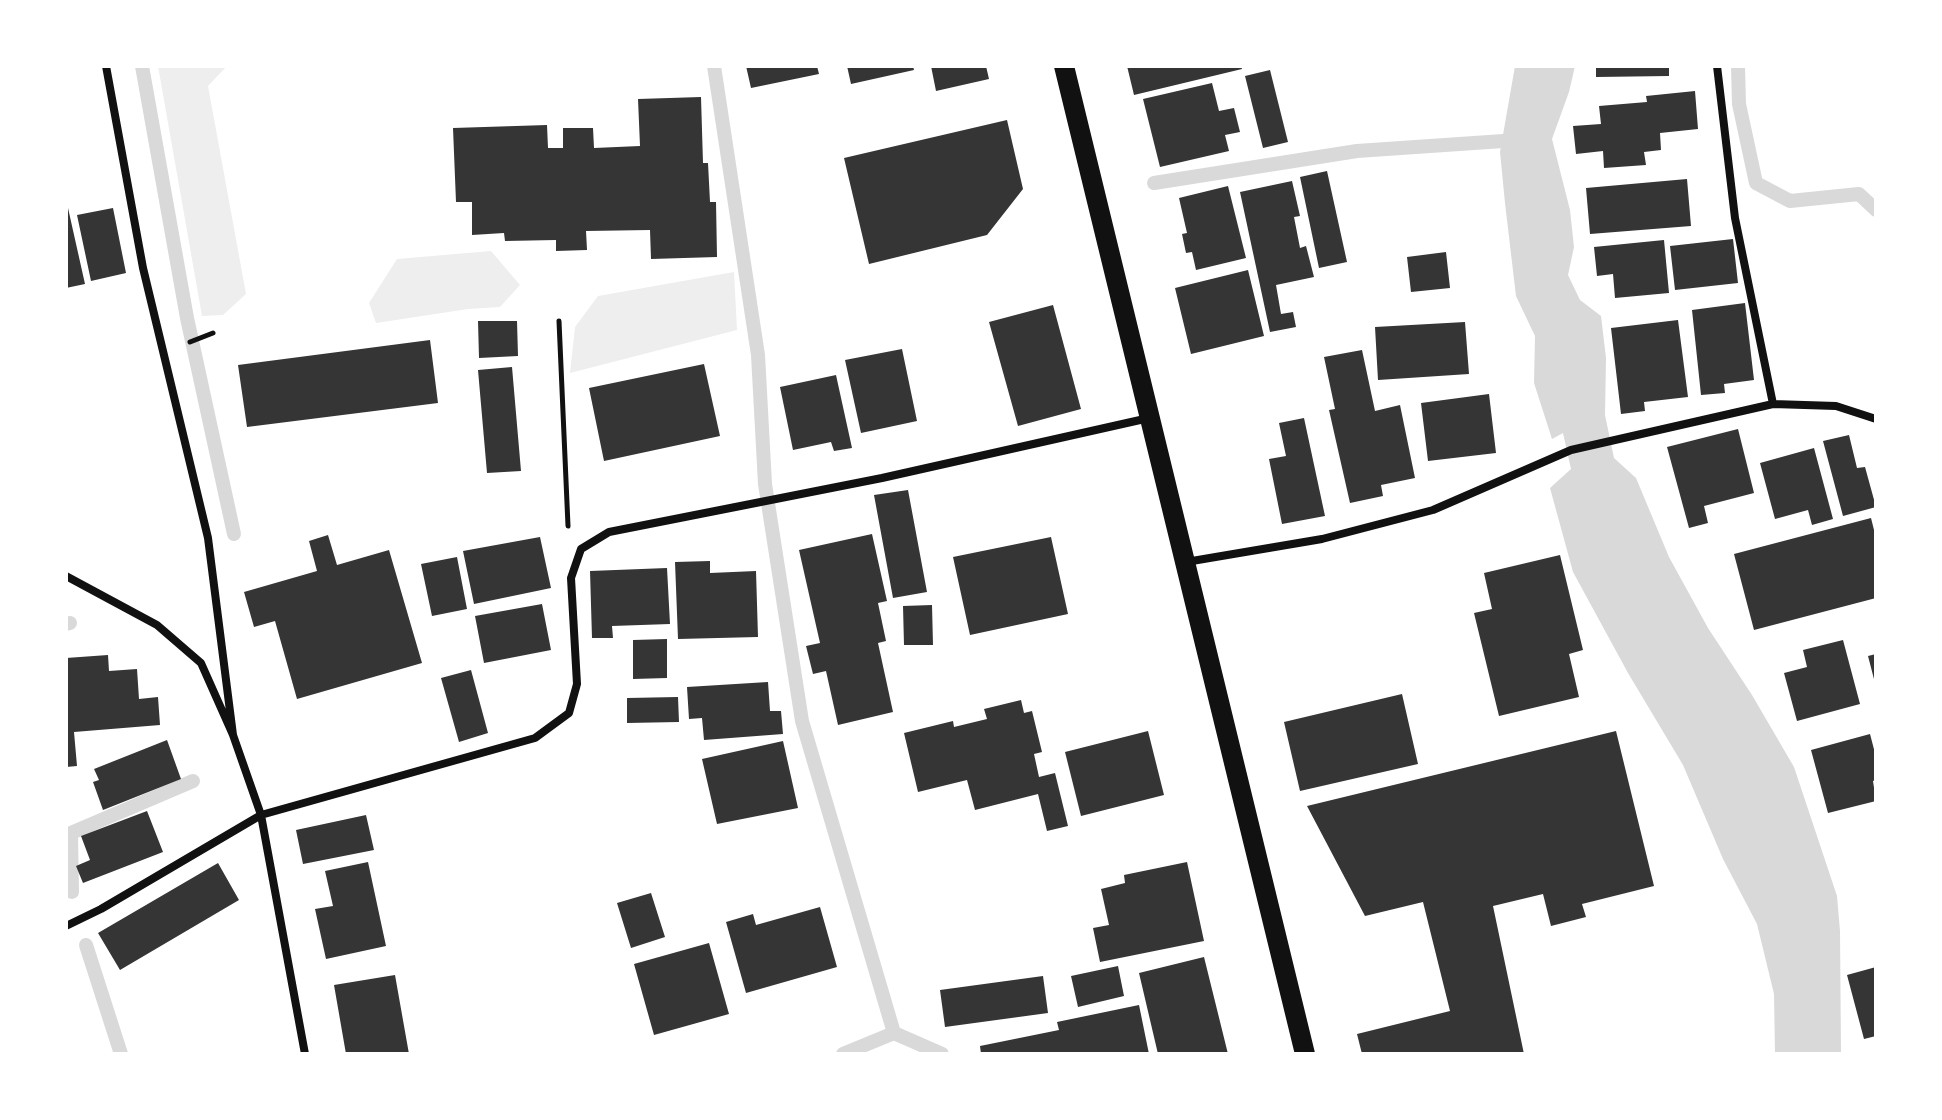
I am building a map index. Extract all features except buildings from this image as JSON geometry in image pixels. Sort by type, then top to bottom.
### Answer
[{"type":"main road","points":[[1064,66],[1305,1054]]},
{"type":"street","points":[[106,66],[143,268],[208,538],[233,735]]},
{"type":"street","points":[[1717,66],[1735,218],[1773,404]]},
{"type":"street","points":[[1185,563],[1322,539],[1433,510],[1571,450],[1773,404],[1836,406],[1876,419]]},
{"type":"street","points":[[66,926],[101,909],[261,815],[535,738],[569,713],[577,684],[571,578],[581,549],[609,532],[897,475],[1150,418]]},
{"type":"street","points":[[66,576],[157,625],[201,663],[233,735],[261,815],[305,1054]]},
{"type":"path","points":[[559,321],[568,527]]},
{"type":"shaded area","points":[[158,66],[227,66],[208,86],[246,294],[223,315],[202,316]]},
{"type":"shaded area","points":[[1515,66],[1575,66],[1552,139],[1570,210],[1574,247],[1568,275],[1580,300],[1601,316],[1606,358],[1605,415],[1614,458],[1636,478],[1669,557],[1708,628],[1794,767],[1837,896],[1841,1054],[1775,1054],[1774,994],[1757,924],[1723,859],[1683,765],[1573,572],[1550,488],[1571,469],[1563,433],[1552,439],[1534,383],[1535,336],[1516,296],[1505,203],[1500,152]]},
{"type":"shaded area","points":[[491,251],[520,285],[500,307],[376,323],[369,303],[397,259]]},
{"type":"shaded area","points":[[734,272],[737,330],[570,373],[575,327],[598,296]]},
{"type":"waterway","points":[[142,66],[187,318],[234,534]]},
{"type":"waterway","points":[[714,66],[758,355],[765,484],[802,721],[894,1033],[942,1054]]},
{"type":"waterway","points":[[1738,66],[1739,104],[1756,183],[1790,201],[1859,194],[1876,210]]},
{"type":"waterway","points":[[1154,183],[1357,151],[1518,140]]},
{"type":"waterway","points":[[66,624],[70,623]]},
{"type":"waterway","points":[[72,892],[71,833],[193,781]]},
{"type":"waterway","points":[[86,945],[121,1054]]},
{"type":"waterway","points":[[843,1054],[894,1033]]}]
